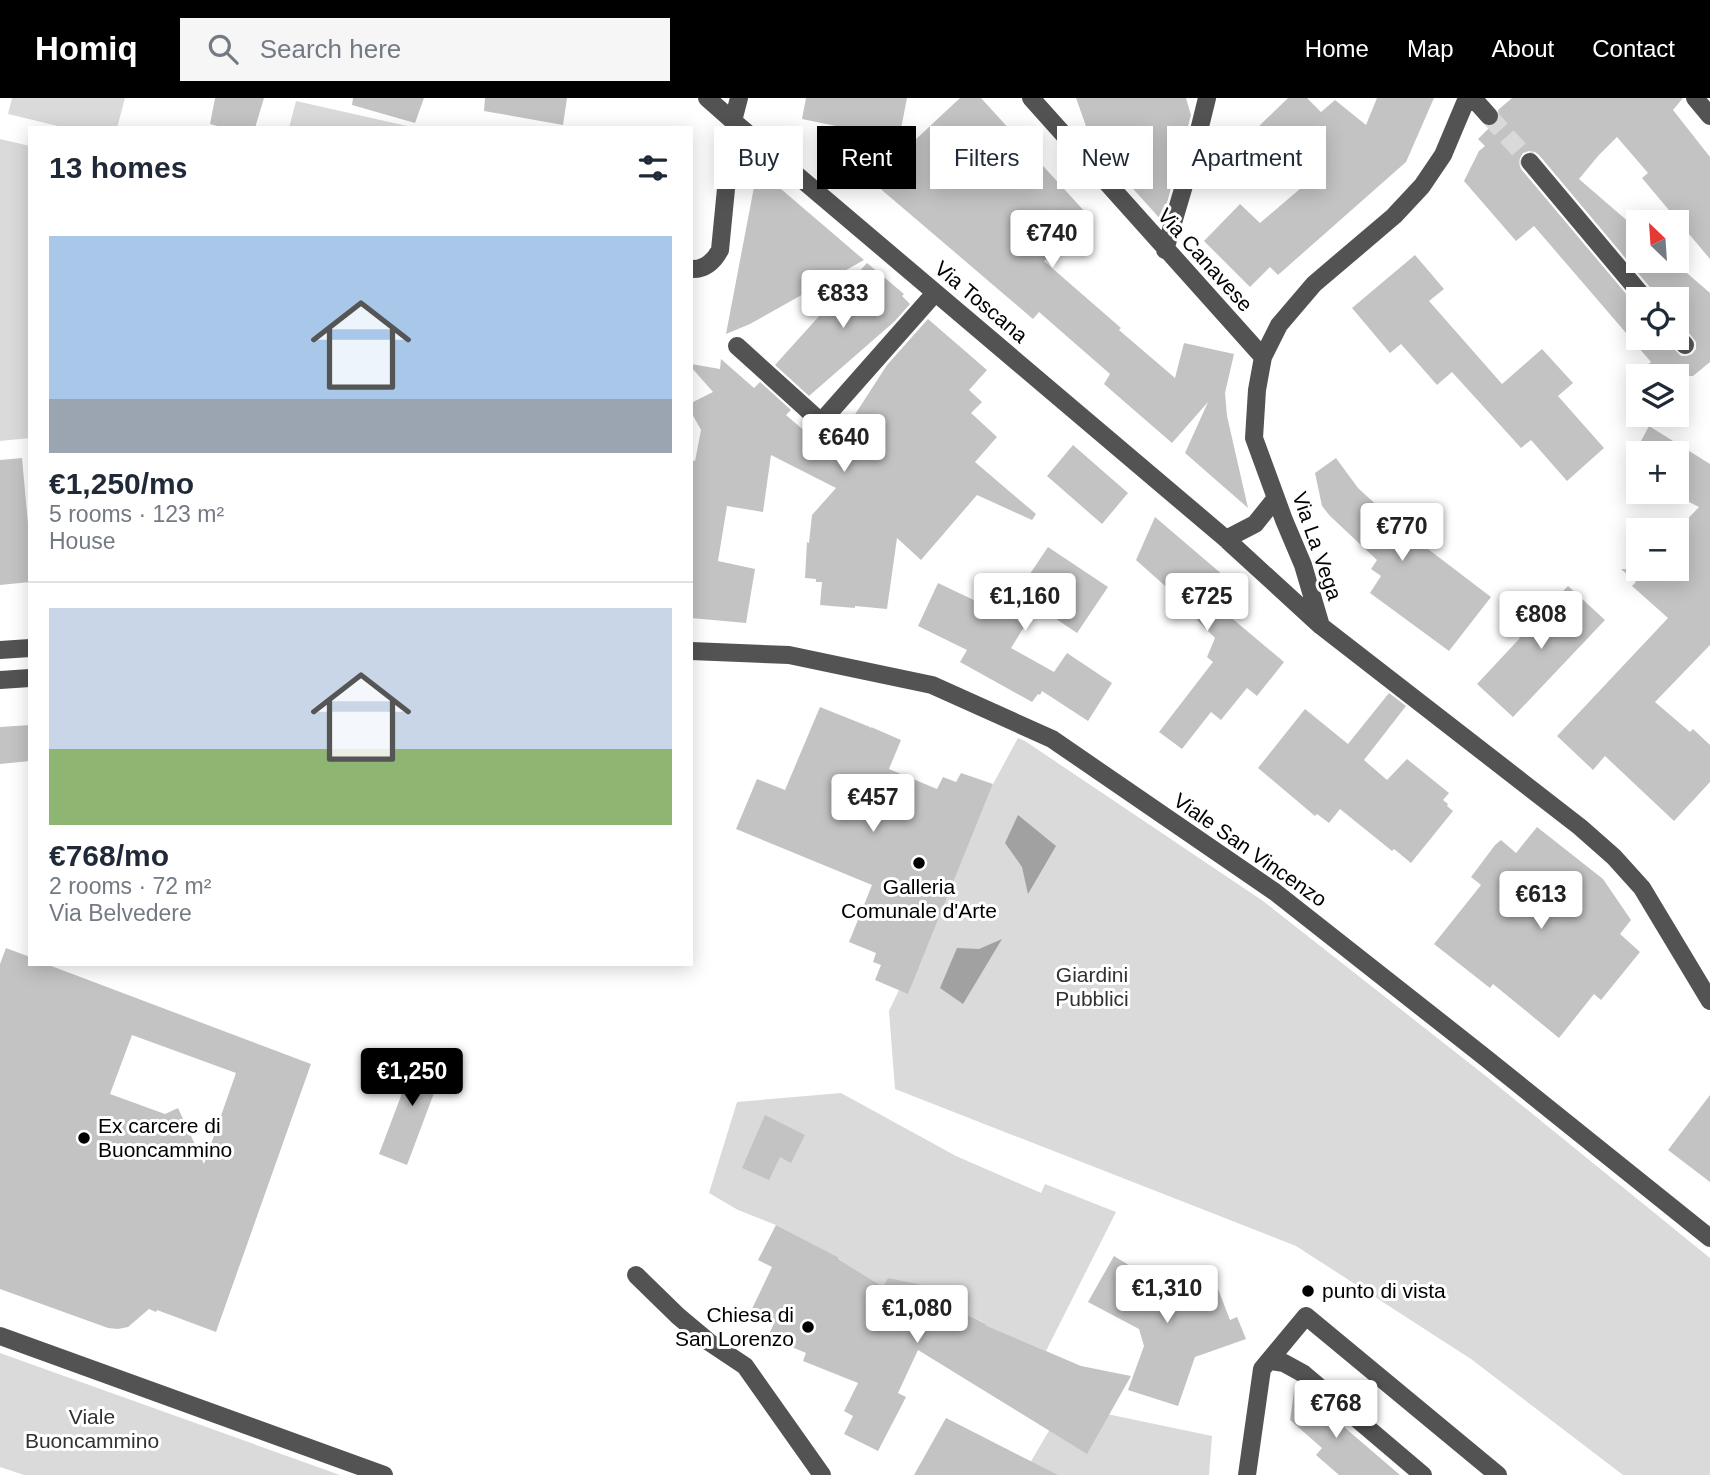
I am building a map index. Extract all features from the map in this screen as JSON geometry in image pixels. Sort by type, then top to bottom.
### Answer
[{"type":"street","name":"Via Toscana","points":[[707,98],[738,126]]},
{"type":"street","points":[[739,98],[739,126]]},
{"type":"street","name":"Via Canavese","points":[[1031,98],[1263,357]]},
{"type":"street","points":[[1166,250],[1207,98]]},
{"type":"street","name":"Via La Vega","points":[[1467,98],[1443,155],[1422,186],[1394,216],[1314,284],[1279,326],[1263,357],[1257,390],[1254,438],[1303,565],[1321,626],[1580,827],[1614,857],[1642,888],[1710,1001]]},
{"type":"street","points":[[1473,98],[1489,116]]},
{"type":"street","points":[[1695,98],[1710,116]]},
{"type":"street","points":[[1530,162],[1635,287]]},
{"type":"street","name":"Via Toscana","points":[[803,181],[1226,539],[1321,626]]},
{"type":"street","points":[[693,269],[699,269],[714,261],[720,250],[726,189]]},
{"type":"street","points":[[737,346],[821,422],[935,293]]},
{"type":"street","points":[[1226,539],[1255,524],[1276,498]]},
{"type":"street","points":[[0,650],[28,648]]},
{"type":"street","name":"Viale San Vincenzo","points":[[693,651],[789,655],[932,685],[1052,739],[1275,892],[1710,1238]]},
{"type":"street","points":[[0,680],[28,678]]},
{"type":"street","points":[[636,1275],[709,1342],[745,1366],[822,1475]]},
{"type":"street","points":[[1247,1475],[1262,1369],[1306,1316],[1498,1475]]},
{"type":"street","points":[[0,1336],[384,1475]]},
{"type":"street","points":[[1270,1361],[1284,1363],[1304,1374],[1423,1475]]},
{"type":"green space","points":[[12,98],[125,98],[118,126],[58,126],[8,114]]},
{"type":"green space","points":[[296,101],[407,126],[290,126]]},
{"type":"green space","points":[[0,139],[28,146],[28,438],[0,441]]},
{"type":"green space","name":"Giardini Pubblici","points":[[1018,738],[1263,901],[1487,1077],[1710,1258],[1710,1475],[1623,1475],[1471,1359],[1296,1246],[895,1089],[889,1011],[899,990],[908,993],[993,784]]},
{"type":"green space","points":[[841,1093],[956,1156],[1041,1193],[1045,1184],[1116,1212],[1046,1351],[985,1325],[958,1310],[965,1295],[875,1302],[873,1281],[838,1257],[776,1225],[738,1210],[709,1193],[737,1102]]},
{"type":"green space","name":"Viale Buoncammino","points":[[0,1353],[340,1475],[24,1475],[0,1467]]},
{"type":"green space","points":[[1064,1405],[1212,1436],[1209,1475],[1023,1475]]},
{"type":"shaded area","points":[[1018,815],[1056,846],[1028,894],[1022,867],[1005,843]]},
{"type":"shaded area","points":[[1002,939],[963,1004],[940,988],[957,948],[979,949]]},
{"type":"building","points":[[215,98],[264,98],[256,126],[210,124]]},
{"type":"building","points":[[353,98],[424,98],[415,123],[352,105]]},
{"type":"building","points":[[485,98],[567,98],[563,125],[484,111]]},
{"type":"building","points":[[806,98],[907,98],[902,126],[836,126],[802,119]]},
{"type":"building","points":[[960,98],[981,98],[1007,126],[930,126]]},
{"type":"building","points":[[1076,98],[1186,98],[1191,115],[1188,126],[1167,126],[1167,189],[1171,189],[1162,221],[1133,189],[1153,189],[1153,126],[1086,126]]},
{"type":"building","points":[[1288,98],[1307,98],[1321,112],[1335,100],[1366,125],[1377,98],[1434,98],[1406,162],[1278,275],[1270,267],[1250,287],[1204,241],[1240,204],[1260,223],[1300,189],[1326,189],[1326,126],[1259,126]]},
{"type":"building","points":[[1512,98],[1683,98],[1673,110],[1710,157],[1710,259],[1689,234],[1689,210],[1669,210],[1642,178],[1648,173],[1617,137],[1579,179],[1626,220],[1626,259],[1539,155],[1529,151],[1523,153],[1519,163],[1521,169],[1626,294],[1626,333],[1534,226],[1516,241],[1464,181],[1479,151],[1485,146],[1478,139],[1500,119],[1498,110]]},
{"type":"building","points":[[930,126],[930,189],[1043,189],[1043,166],[1057,181],[1057,189],[1064,189],[1086,213],[1068,229],[1073,235],[1044,261],[1175,378],[1184,343],[1234,354],[1225,393],[1227,416],[1248,508],[1185,453],[1208,402],[1172,443],[1104,384],[1110,374],[1039,312],[1033,319],[881,189],[916,189],[916,139]]},
{"type":"building","points":[[754,189],[781,189],[864,260],[750,324],[726,334]]},
{"type":"building","points":[[1415,255],[1444,289],[1429,301],[1502,384],[1542,349],[1573,383],[1558,396],[1604,448],[1567,481],[1531,440],[1521,448],[1452,372],[1437,385],[1401,344],[1390,353],[1352,308]]},
{"type":"building","points":[[867,263],[904,294],[902,296],[910,304],[895,321],[809,396],[775,365]]},
{"type":"building","points":[[1638,273],[1687,273],[1710,293],[1710,362],[1693,376],[1689,376],[1689,364],[1649,364],[1651,362],[1641,350],[1675,350],[1681,356],[1687,356],[1696,349],[1696,342],[1689,333],[1689,287],[1650,287]]},
{"type":"building","points":[[928,319],[987,370],[969,390],[982,402],[971,413],[997,437],[975,462],[1036,514],[1032,520],[977,495],[921,560],[897,538],[887,609],[820,605],[822,582],[805,578],[807,542],[809,543],[812,515],[836,488],[771,455],[763,512],[727,506],[718,561],[755,569],[746,623],[693,618],[693,460],[701,430],[693,416],[693,402],[713,392],[693,369],[693,364],[720,369],[721,359],[754,388],[760,382],[791,410],[786,415],[830,453],[887,365]]},
{"type":"building","points":[[1651,427],[1673,441],[1641,441]]},
{"type":"building","points":[[1073,445],[1128,493],[1102,524],[1047,476]]},
{"type":"building","points":[[1689,451],[1710,464],[1710,645],[1655,702],[1690,732],[1693,729],[1710,745],[1710,782],[1674,821],[1605,756],[1593,770],[1557,736],[1668,618],[1632,586],[1635,581],[1689,581],[1688,518],[1699,507],[1689,502]]},
{"type":"building","points":[[22,458],[28,524],[28,582],[0,585],[0,460]]},
{"type":"building","points":[[1336,458],[1358,488],[1407,533],[1491,597],[1449,651],[1370,593],[1381,576],[1371,569],[1377,560],[1322,506],[1315,473]]},
{"type":"building","points":[[1155,517],[1244,593],[1228,615],[1284,662],[1257,696],[1247,688],[1221,720],[1211,712],[1182,749],[1159,732],[1213,662],[1207,657],[1215,638],[1197,620],[1200,617],[1136,560]]},
{"type":"building","points":[[1048,547],[1108,587],[1077,633],[1037,606],[1011,648],[1054,672],[1067,653],[1112,683],[1088,721],[1042,691],[1032,702],[960,662],[967,650],[918,626],[938,583],[1003,614]]},
{"type":"building","points":[[1568,586],[1605,620],[1513,717],[1477,684],[1520,638],[1517,635],[1539,612],[1541,615]]},
{"type":"building","points":[[1389,693],[1406,706],[1364,760],[1387,780],[1407,759],[1449,793],[1443,800],[1453,811],[1411,863],[1340,809],[1329,823],[1317,814],[1315,816],[1258,768],[1305,709],[1348,744]]},
{"type":"building","points":[[820,707],[901,740],[889,769],[937,789],[943,777],[956,782],[961,773],[993,784],[908,994],[875,980],[881,965],[873,962],[876,953],[849,942],[872,885],[736,829],[757,779],[785,790]]},
{"type":"building","points":[[28,725],[28,761],[0,764],[0,727]]},
{"type":"building","points":[[1537,827],[1603,879],[1631,920],[1620,934],[1640,952],[1601,1000],[1594,994],[1559,1038],[1493,984],[1490,988],[1434,944],[1481,885],[1471,877],[1495,845],[1501,840],[1516,853]]},
{"type":"building","name":"Ex carcere di Buoncammino","points":[[6,948],[28,956],[28,966],[51,966],[311,1064],[216,1332],[149,1309],[128,1327],[108,1328],[0,1289],[0,964]],"holes":[[[132,1035],[236,1073],[204,1164],[178,1108],[165,1114],[110,1094]]]},
{"type":"building","points":[[418,1051],[446,1061],[407,1165],[379,1154]]},
{"type":"building","points":[[1710,1095],[1710,1182],[1668,1150]]},
{"type":"building","points":[[765,1115],[805,1135],[791,1163],[780,1157],[769,1180],[742,1168]]},
{"type":"building","points":[[776,1225],[838,1257],[883,1287],[888,1278],[966,1294],[958,1310],[985,1325],[1081,1366],[1131,1376],[1087,1454],[918,1350],[898,1393],[906,1397],[878,1451],[844,1434],[853,1416],[844,1411],[858,1383],[803,1361],[806,1353],[768,1337],[774,1323],[750,1313],[772,1267],[758,1260]]},
{"type":"building","points":[[1114,1256],[1166,1288],[1211,1271],[1230,1320],[1237,1317],[1246,1339],[1195,1357],[1178,1406],[1128,1390],[1144,1346],[1139,1329],[1088,1302]]},
{"type":"building","points":[[1295,1385],[1400,1475],[1339,1475],[1316,1455],[1322,1448],[1290,1420]]},
{"type":"building","points":[[946,1418],[1058,1475],[914,1475]]},
{"type":"tunnel","points":[[1489,116],[1530,162]]},
{"type":"place","name":"Galleria Comunale d'Arte","points":[[919,863]]},
{"type":"place","name":"Ex carcere di Buoncammino","points":[[84,1138]]},
{"type":"place","name":"punto di vista","points":[[1308,1291]]},
{"type":"place","name":"Chiesa di San Lorenzo","points":[[808,1327]]}]
